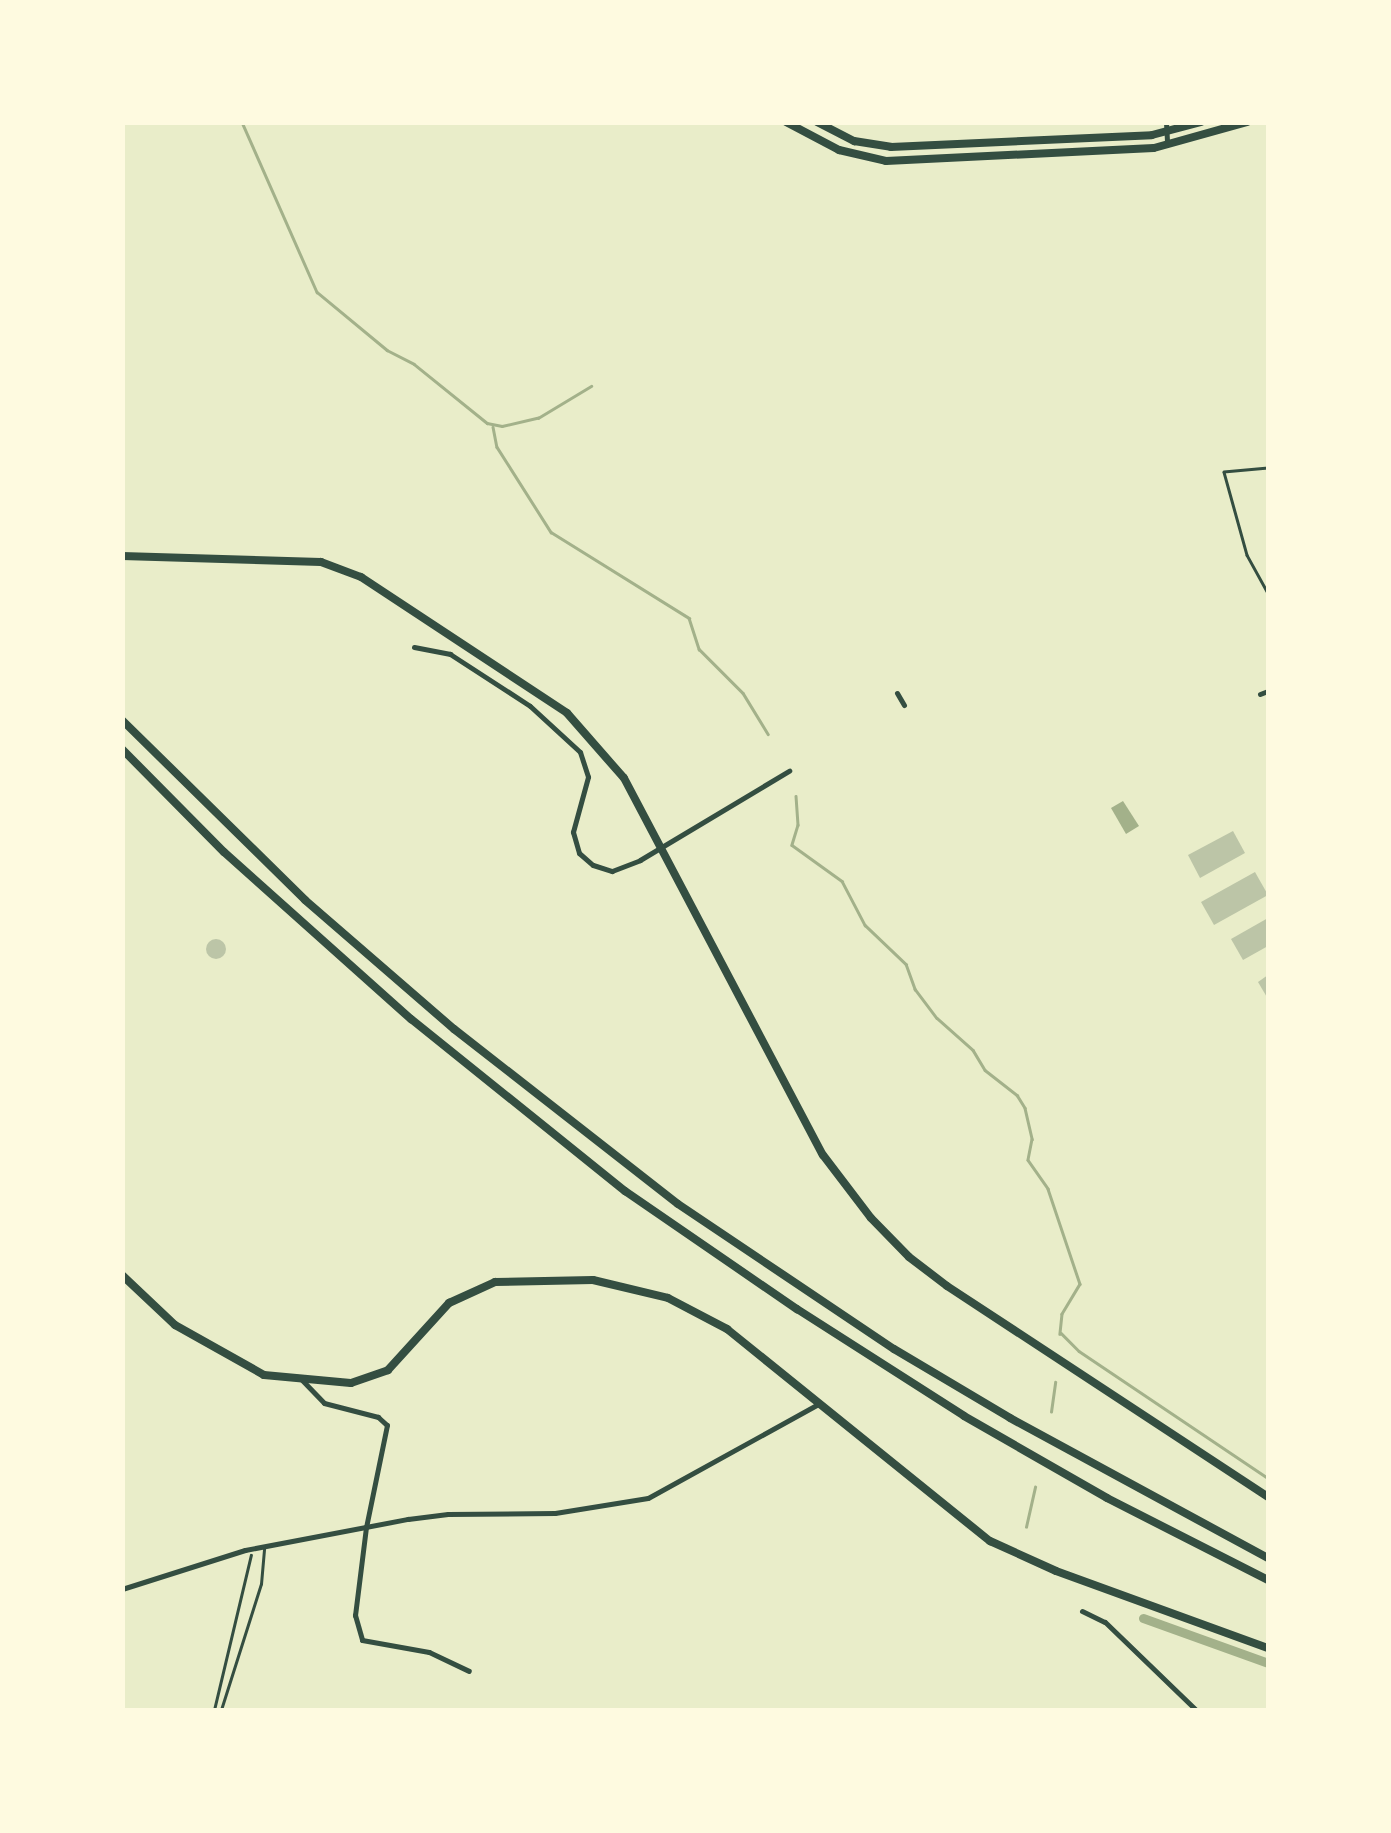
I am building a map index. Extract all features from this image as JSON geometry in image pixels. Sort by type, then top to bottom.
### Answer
[{"type":"main road","points":[[786,122],[839,150],[876,160],[1167,146],[1247,122]]},
{"type":"main road","points":[[817,122],[854,141],[879,147],[1166,133],[1202,122]]},
{"type":"main road","points":[[122,556],[321,562],[361,577],[567,713],[603,750],[644,813],[823,1155],[871,1218],[909,1257],[947,1286],[1268,1497]]},
{"type":"main road","points":[[122,720],[306,900],[454,1029],[678,1204],[866,1330],[1010,1418],[1268,1558]]},
{"type":"main road","points":[[122,749],[224,852],[411,1020],[625,1191],[796,1309],[964,1416],[1107,1498],[1268,1580]]},
{"type":"main road","points":[[122,1275],[174,1325],[212,1350],[264,1376],[351,1383],[388,1370],[404,1357],[434,1318],[470,1290],[519,1279],[592,1280],[668,1298],[700,1313],[990,1541],[1056,1571],[1268,1648]]},
{"type":"street","points":[[1166,122],[1167,146]]},
{"type":"street","points":[[414,646],[450,654],[530,706],[580,752],[588,777],[576,816],[574,842],[584,860],[612,871],[640,860],[790,771]]},
{"type":"street","points":[[1260,694],[1268,691]]},
{"type":"street","points":[[897,693],[904,704]]},
{"type":"street","points":[[300,1379],[324,1403],[378,1417],[387,1426],[366,1527],[355,1615],[362,1640],[429,1652],[469,1670]]},
{"type":"street","points":[[122,1589],[252,1548],[366,1527],[448,1514],[555,1514],[648,1498],[818,1404]]},
{"type":"street","points":[[1082,1610],[1105,1622],[1196,1710]]},
{"type":"lane","points":[[221,1710],[261,1584],[264,1546]]},
{"type":"path","points":[[1268,468],[1224,472],[1247,555],[1268,593]]},
{"type":"path","points":[[214,1710],[252,1548]]},
{"type":"shaded area","points":[[1123,801],[1139,826],[1126,834],[1111,808]]},
{"type":"building","points":[[1233,831],[1245,853],[1200,878],[1188,855]]},
{"type":"building","points":[[1255,872],[1268,895],[1214,925],[1201,902]]},
{"type":"building","points":[[1268,918],[1268,946],[1243,960],[1231,939]]},
{"type":"building","points":[[216,939],[226,949],[216,959],[206,949]]},
{"type":"building","points":[[1268,975],[1268,999],[1258,982]]},
{"type":"waterway","points":[[242,122],[317,292],[387,350],[414,364],[487,423],[502,426],[538,418],[591,386]]},
{"type":"waterway","points":[[493,427],[497,447],[551,532],[689,618],[699,649],[743,693],[768,734]]},
{"type":"waterway","points":[[796,796],[798,825],[792,845],[842,881],[865,925],[906,964],[915,989],[937,1018],[973,1050],[985,1070],[1017,1095],[1025,1108],[1032,1139],[1028,1160],[1048,1189],[1080,1284],[1062,1314],[1060,1334]]},
{"type":"waterway","points":[[1061,1333],[1079,1351],[1268,1478]]},
{"type":"waterway","points":[[1051,1412],[1055,1382]]},
{"type":"waterway","points":[[1026,1527],[1035,1487]]},
{"type":"waterway","points":[[1143,1618],[1268,1663]]}]
